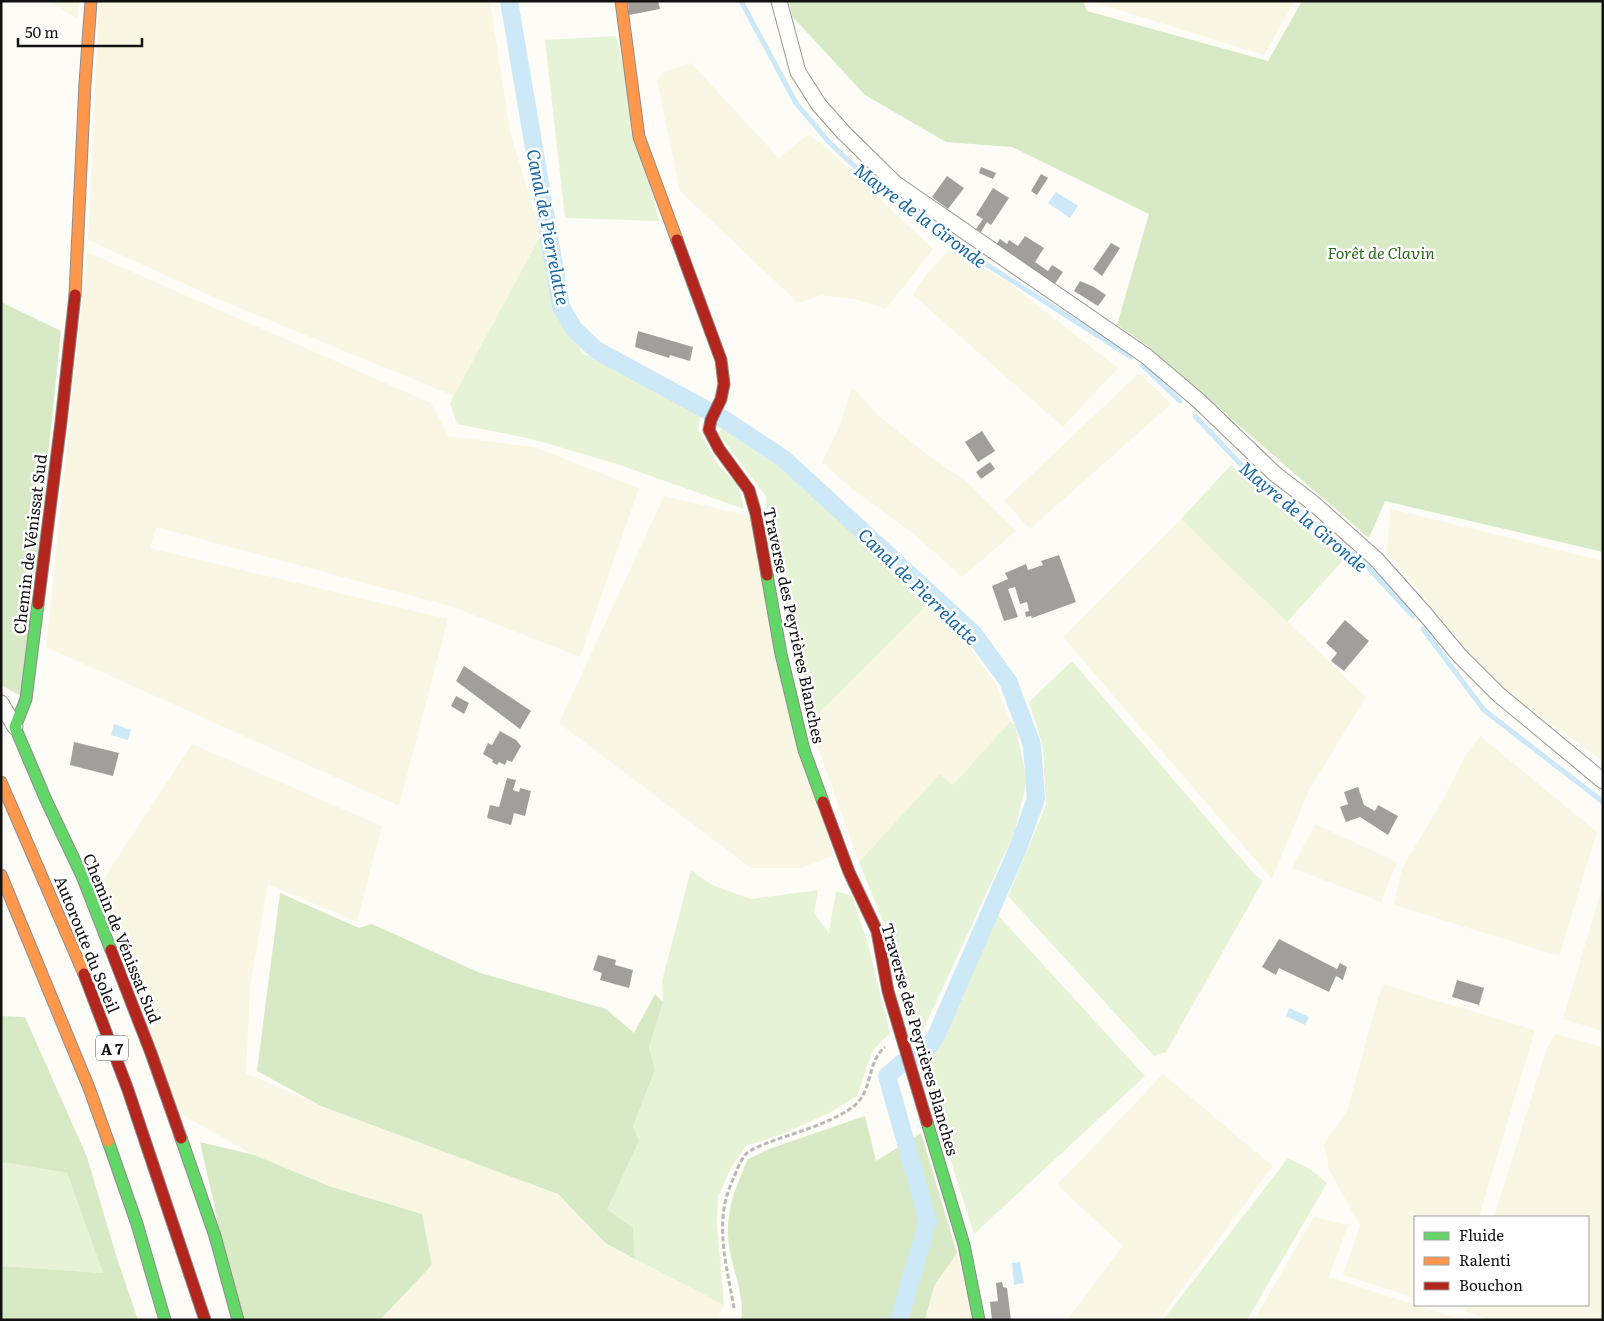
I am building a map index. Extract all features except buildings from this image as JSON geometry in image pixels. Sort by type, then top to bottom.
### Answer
[{"type":"main road","name":"Chemin de Vénissat Sud","points":[[91,1],[87,40],[80,208],[72,330],[26,699],[15,727],[82,876],[150,1053],[215,1236],[238,1320]]},
{"type":"main road","name":"Traverse des Peyrières Blanches","points":[[621,1],[638,137],[720,360],[724,384],[721,399],[711,420],[709,430],[719,449],[749,490],[756,514],[781,654],[804,750],[849,872],[877,931],[888,991],[964,1244],[979,1320]]},
{"type":"main road","name":"Autoroute du Soleil","points":[[1,782],[93,997],[128,1090],[205,1320]]},
{"type":"main road","name":"A 7","points":[[1,875],[89,1088],[137,1224],[165,1320]]},
{"type":"street","points":[[779,1],[798,72],[819,105],[844,133],[896,184],[1146,356],[1200,401],[1275,474],[1313,503],[1376,559],[1460,656],[1498,694],[1603,781]]},
{"type":"street","points":[[1,703],[15,727]]},
{"type":"path","points":[[734,1308],[722,1231],[726,1198],[737,1169],[746,1154],[842,1114],[856,1104],[864,1095],[877,1053],[890,1043],[903,1043]]},
{"type":"shaded area","points":[[49,1],[79,1],[78,19]]},
{"type":"shaded area","points":[[99,1],[490,1],[510,131],[541,235],[454,396],[220,300],[88,240]]},
{"type":"shaded area","points":[[1090,1],[1295,1],[1264,55]]},
{"type":"shaded area","points":[[691,63],[779,158],[809,134],[822,144],[933,249],[886,309],[858,300],[822,295],[798,303],[680,191],[657,81],[662,72]]},
{"type":"shaded area","points":[[950,249],[1009,283],[1118,368],[1063,427],[913,295],[927,273]]},
{"type":"shaded area","points":[[87,252],[431,403],[448,436],[534,447],[639,488],[580,657],[450,606],[156,527],[150,548],[448,619],[399,806],[46,647]]},
{"type":"shaded area","points":[[1139,373],[1171,404],[1030,529],[1004,501]]},
{"type":"shaded area","points":[[852,387],[881,418],[933,459],[966,481],[1016,531],[962,577],[913,533],[852,489],[822,462],[840,425]]},
{"type":"shaded area","points":[[664,496],[750,516],[833,856],[801,868],[751,868],[559,723]]},
{"type":"shaded area","points":[[1391,509],[1603,561],[1603,761],[1497,686],[1386,551]]},
{"type":"shaded area","points":[[1181,519],[1366,697],[1308,792],[1272,879],[1063,637]]},
{"type":"shaded area","points":[[929,603],[958,631],[997,686],[1010,722],[953,785],[940,775],[859,862],[809,723]]},
{"type":"shaded area","points":[[1480,736],[1597,832],[1559,956],[1394,905],[1402,868],[1440,805],[1465,756]]},
{"type":"shaded area","points":[[192,744],[382,826],[357,922],[268,884],[250,987],[246,1073],[321,1106],[558,1194],[605,1244],[724,1305],[718,1320],[380,1320],[432,1265],[422,1214],[332,1187],[254,1155],[179,1113],[97,889]]},
{"type":"shaded area","points":[[1315,824],[1397,862],[1381,902],[1292,868]]},
{"type":"shaded area","points":[[1603,884],[1603,1031],[1563,1019]]},
{"type":"shaded area","points":[[1382,984],[1535,1030],[1479,1216],[1414,1216],[1414,1298],[1343,1275],[1360,1226],[1329,1170],[1324,1144],[1347,1111]]},
{"type":"shaded area","points":[[1555,1034],[1603,1047],[1603,1320],[1490,1320],[1465,1311],[1467,1306],[1589,1306],[1589,1216],[1494,1216],[1547,1048]]},
{"type":"shaded area","points":[[1163,1074],[1273,1166],[1159,1320],[1067,1320],[1123,1246],[1057,1185]]},
{"type":"shaded area","points":[[1314,1217],[1348,1225],[1329,1277],[1462,1320],[1254,1320]]},
{"type":"shaded area","points":[[957,1253],[972,1320],[925,1320],[934,1286]]},
{"type":"green space","name":"Forêt de Clavin","points":[[789,1],[1083,1],[1087,11],[1268,61],[1302,1],[1603,1],[1603,552],[1385,501],[1369,538],[1145,344],[1117,325],[1149,214],[1012,147],[946,142],[865,95],[792,16]]},
{"type":"green space","points":[[616,36],[659,221],[565,218],[545,40]]},
{"type":"green space","points":[[541,235],[558,320],[584,354],[701,413],[698,429],[719,466],[738,485],[744,509],[617,464],[532,439],[457,424],[450,403]]},
{"type":"green space","points":[[1,302],[61,331],[23,697],[1,685]]},
{"type":"green space","points":[[725,426],[792,472],[871,550],[929,603],[809,723],[765,529],[766,496],[718,433]]},
{"type":"green space","points":[[1231,465],[1300,526],[1345,558],[1287,622],[1181,519]]},
{"type":"green space","points":[[1072,661],[1255,875],[1263,881],[1166,1052],[1154,1056],[1008,896],[1046,805],[1043,747],[1029,702]]},
{"type":"green space","points":[[1010,722],[1015,725],[1027,780],[1015,831],[921,1035],[910,1038],[885,926],[859,862],[940,774],[953,785]]},
{"type":"green space","points":[[691,870],[712,885],[751,899],[818,890],[814,913],[829,933],[836,891],[852,896],[867,941],[890,1033],[873,1050],[857,1096],[829,1113],[785,1133],[746,1146],[731,1168],[718,1197],[717,1225],[724,1305],[635,1259],[633,1228],[606,1209],[639,1141],[633,1126],[655,1070],[649,1047],[663,1002],[662,981]]},
{"type":"green space","points":[[280,893],[359,928],[372,924],[480,973],[606,1009],[634,1033],[655,994],[663,1002],[649,1047],[655,1070],[633,1126],[639,1141],[607,1209],[633,1228],[635,1259],[605,1243],[558,1194],[321,1106],[257,1071]]},
{"type":"green space","points":[[995,912],[1145,1076],[974,1234],[920,1064],[933,1052]]},
{"type":"green space","points":[[1,1016],[25,1017],[87,1157],[116,1255],[138,1320],[1,1320],[1,1266],[103,1273],[67,1173],[1,1162]]},
{"type":"green space","points":[[865,1116],[876,1161],[921,1133],[957,1253],[934,1286],[925,1320],[741,1320],[742,1303],[730,1252],[728,1227],[734,1193],[748,1159],[769,1149]]},
{"type":"green space","points":[[200,1142],[254,1155],[332,1187],[422,1214],[432,1265],[380,1320],[243,1320],[227,1263]]},
{"type":"green space","points":[[1288,1158],[1310,1169],[1327,1183],[1247,1320],[1163,1320]]},
{"type":"green space","points":[[1,1162],[67,1173],[103,1273],[1,1266]]},
{"type":"water","points":[[1056,192],[1078,206],[1070,218],[1048,203]]},
{"type":"water","points":[[114,724],[131,730],[128,740],[111,735]]},
{"type":"water","points":[[1289,1008],[1309,1017],[1305,1025],[1286,1016]]},
{"type":"water","points":[[1020,1262],[1024,1283],[1014,1285],[1012,1263]]},
{"type":"waterway","name":"Canal de Pierrelatte","points":[[509,1],[561,307],[574,329],[596,350],[725,420],[784,459],[973,633],[1008,681],[1032,745],[1036,799],[1018,848],[936,1036],[924,1054],[902,1063],[887,1076],[928,1221],[899,1320]]},
{"type":"waterway","name":"Mayre de la Gironde","points":[[741,1],[796,103],[828,141],[869,180],[950,241],[1131,357]]},
{"type":"waterway","name":"Mayre de la Gironde","points":[[1142,365],[1180,401]]},
{"type":"waterway","name":"Mayre de la Gironde","points":[[1195,416],[1248,472],[1362,561],[1413,616]]},
{"type":"waterway","name":"Mayre de la Gironde","points":[[1423,629],[1484,710],[1603,802]]},
{"type":"traffic: fast","points":[[767,575],[781,654],[804,750],[823,802]]},
{"type":"traffic: fast","points":[[38,604],[26,699],[15,727],[46,800],[82,876],[111,950]]},
{"type":"traffic: fast","points":[[927,1122],[964,1245],[979,1320]]},
{"type":"traffic: fast","points":[[181,1138],[215,1236],[238,1320]]},
{"type":"traffic: fast","points":[[108,1141],[137,1224],[165,1320]]},
{"type":"traffic: slow","points":[[75,295],[85,83],[91,1]]},
{"type":"traffic: slow","points":[[621,1],[639,137],[677,240]]},
{"type":"traffic: slow","points":[[1,782],[84,974]]},
{"type":"traffic: slow","points":[[1,875],[89,1088],[108,1141]]},
{"type":"traffic: jam","points":[[677,240],[721,360],[724,384],[721,399],[711,420],[709,430],[719,449],[749,490],[756,514],[767,575]]},
{"type":"traffic: jam","points":[[38,604],[75,295]]},
{"type":"traffic: jam","points":[[823,802],[849,872],[877,931],[888,991],[927,1122]]},
{"type":"traffic: jam","points":[[111,950],[151,1053],[181,1138]]},
{"type":"traffic: jam","points":[[84,974],[128,1090],[205,1320]]}]
